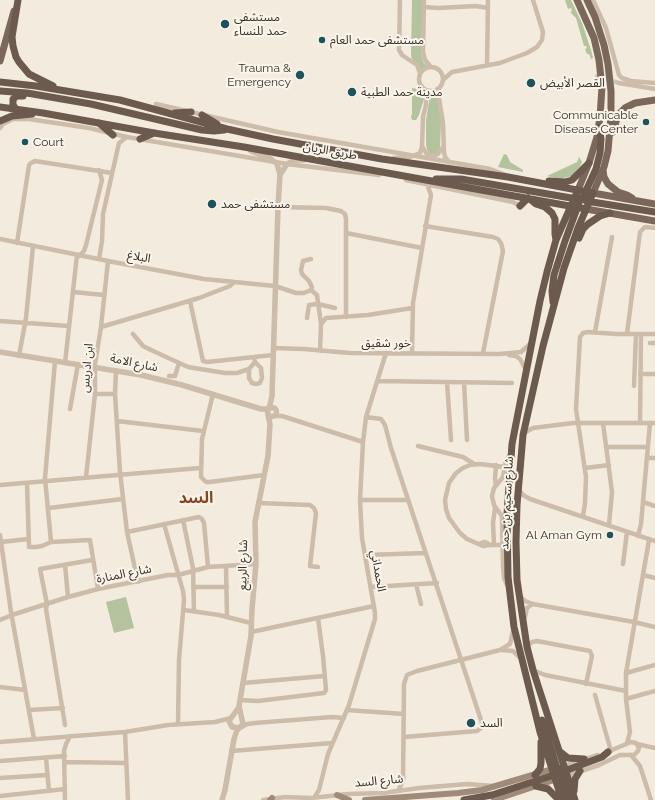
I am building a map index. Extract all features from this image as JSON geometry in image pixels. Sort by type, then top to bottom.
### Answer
[{"type":"highway","points":[[17,0],[12,37],[16,56],[22,67],[29,74],[62,90]]},
{"type":"highway","name":"طريق الريان","points":[[0,82],[62,90],[120,100],[227,129],[382,159],[538,183],[580,199]]},
{"type":"highway","points":[[0,92],[27,93],[91,104],[202,130],[214,131],[227,129]]},
{"type":"highway","points":[[16,109],[13,105],[13,101],[15,97],[19,96],[91,104]]},
{"type":"highway","name":"طريق الريان","points":[[1,107],[244,147],[428,182],[528,198],[580,199],[592,193]]},
{"type":"highway","points":[[166,112],[191,112]]},
{"type":"highway","points":[[0,121],[12,116],[43,113]]},
{"type":"highway","points":[[202,115],[227,129]]},
{"type":"highway","points":[[99,123],[114,135]]},
{"type":"highway","points":[[553,304],[552,292],[554,275],[580,199],[596,169],[600,153],[601,139],[599,127]]},
{"type":"highway","points":[[140,139],[154,133]]},
{"type":"highway","points":[[538,183],[570,181],[576,177],[589,163]]},
{"type":"highway","points":[[428,182],[442,178],[462,179],[655,212]]},
{"type":"highway","points":[[495,199],[508,194]]},
{"type":"highway","points":[[520,206],[528,198],[536,204],[545,207],[552,213],[555,219],[556,240]]},
{"type":"highway","name":"شارع سحيم بن حمد","points":[[560,800],[559,773],[559,751],[533,670],[523,623],[516,556],[517,505],[523,435],[532,391],[553,304],[586,208],[580,199],[556,240],[545,278],[531,343],[511,454],[504,535],[514,627],[540,732],[559,773],[572,798]]},
{"type":"highway","points":[[570,251],[577,242],[586,225],[598,217],[610,213]]},
{"type":"highway","points":[[533,704],[539,713],[559,773]]},
{"type":"highway","points":[[535,775],[540,769],[541,763],[540,732]]},
{"type":"highway","points":[[559,751],[563,756],[568,758],[584,760]]},
{"type":"highway","points":[[464,800],[503,794],[602,758],[610,751]]},
{"type":"highway","points":[[572,798],[575,780],[580,771]]},
{"type":"highway","points":[[536,786],[548,789],[560,800]]},
{"type":"main road","points":[[0,61],[17,0]]},
{"type":"main road","points":[[577,0],[591,29],[599,60],[602,97],[599,127],[580,199]]},
{"type":"main road","points":[[587,0],[602,35],[608,64],[611,91],[610,135],[604,174],[608,184],[618,192],[628,195],[634,200]]},
{"type":"main road","points":[[610,135],[618,115],[625,108],[635,104],[655,100]]},
{"type":"main road","points":[[592,193],[604,167]]},
{"type":"main road","name":"طريق الريان","points":[[592,193],[655,204]]},
{"type":"main road","points":[[586,208],[655,221]]},
{"type":"main road","name":"شارع السد","points":[[494,800],[535,775],[559,773]]},
{"type":"main road","name":"شارع السد","points":[[365,800],[482,790],[503,794],[536,786],[559,773]]},
{"type":"main road","points":[[338,796],[349,800]]},
{"type":"street","points":[[400,0],[400,52],[417,65],[420,73],[419,82],[426,90],[433,91],[439,88],[444,78],[454,71],[506,61],[534,49],[540,43],[543,35],[533,0]]},
{"type":"street","points":[[424,0],[423,52],[425,60],[430,66],[454,71]]},
{"type":"street","points":[[486,65],[485,8],[488,0]]},
{"type":"street","points":[[593,0],[608,32],[619,75],[624,79],[655,83]]},
{"type":"street","points":[[424,7],[485,8]]},
{"type":"street","points":[[420,73],[425,68],[430,66]]},
{"type":"street","points":[[439,69],[444,78]]},
{"type":"street","points":[[618,83],[655,89]]},
{"type":"street","points":[[439,88],[443,123],[443,146],[445,157],[449,162]]},
{"type":"street","points":[[382,159],[416,156],[420,152],[422,146],[422,120],[426,102],[426,90]]},
{"type":"street","name":"طريق الريان","points":[[156,104],[278,132],[494,170],[508,178]]},
{"type":"street","name":"طريق الريان","points":[[0,128],[8,121],[29,119],[89,128],[114,135],[274,162],[354,171],[428,182],[439,187],[513,202],[520,206]]},
{"type":"street","points":[[114,135],[119,143]]},
{"type":"street","points":[[99,259],[102,241],[102,217],[112,172],[119,143],[127,137]]},
{"type":"street","points":[[422,146],[426,153],[432,156],[439,153],[443,146]]},
{"type":"street","points":[[244,147],[267,156],[274,162]]},
{"type":"street","points":[[287,164],[295,160],[318,160]]},
{"type":"street","points":[[17,243],[29,165],[31,163],[35,161],[112,172]]},
{"type":"street","name":"شارع الربيع","points":[[241,718],[239,706],[251,632],[256,564],[255,522],[268,456],[272,396],[280,176],[279,168],[274,162]]},
{"type":"street","name":"شارع الربيع","points":[[280,176],[287,164]]},
{"type":"street","points":[[65,363],[78,255],[84,251],[86,246],[102,180],[99,170]]},
{"type":"street","points":[[412,353],[412,308],[431,195],[428,182]]},
{"type":"street","points":[[431,195],[439,187]]},
{"type":"street","points":[[278,207],[321,207],[341,210],[346,217],[346,316]]},
{"type":"street","points":[[425,226],[493,237],[498,239],[502,246],[503,251],[483,353]]},
{"type":"street","points":[[627,334],[640,233],[647,227],[655,228]]},
{"type":"street","points":[[346,233],[422,248]]},
{"type":"street","points":[[595,332],[612,237]]},
{"type":"street","name":"البلاغ","points":[[0,239],[204,279],[275,286],[296,293],[304,293],[311,290]]},
{"type":"street","points":[[19,356],[25,323],[34,246]]},
{"type":"street","points":[[311,259],[303,261],[301,270],[302,274],[312,287],[311,290],[317,295],[321,324],[320,351]]},
{"type":"street","name":"ابن ادريس","points":[[86,478],[95,394],[96,366],[108,261]]},
{"type":"street","points":[[101,327],[190,301],[230,286],[234,282]]},
{"type":"street","points":[[73,292],[104,295]]},
{"type":"street","points":[[190,301],[203,361],[254,360],[273,355]]},
{"type":"street","points":[[307,318],[309,305],[318,304],[335,308]]},
{"type":"street","points":[[321,324],[326,318],[412,308]]},
{"type":"street","points":[[0,321],[69,326]]},
{"type":"street","points":[[583,516],[586,494],[585,468],[577,423],[576,405],[579,339],[584,332],[655,334]]},
{"type":"street","points":[[133,334],[144,346],[179,363],[198,369],[225,373],[237,373],[249,370]]},
{"type":"street","points":[[638,334],[640,423]]},
{"type":"street","points":[[634,386],[638,334]]},
{"type":"street","name":"خور شقيق","points":[[499,354],[523,351],[531,343]]},
{"type":"street","name":"خور شقيق","points":[[273,348],[350,353],[499,354],[518,358],[523,363],[526,370]]},
{"type":"street","name":"شارع الامة","points":[[0,352],[65,363],[96,366],[162,380],[271,412]]},
{"type":"street","name":"الحمداني","points":[[314,798],[320,787],[332,743],[348,708],[375,619],[365,555],[360,500],[366,417],[369,403],[378,381],[386,353]]},
{"type":"street","points":[[254,360],[261,368],[262,378],[260,383],[256,384],[250,381],[249,370],[254,360]]},
{"type":"street","points":[[50,542],[49,508],[46,481],[55,361]]},
{"type":"street","points":[[169,376],[175,376],[179,363]]},
{"type":"street","points":[[70,409],[78,364]]},
{"type":"street","points":[[116,370],[115,394],[122,499],[127,532],[138,582]]},
{"type":"street","points":[[640,374],[655,374]]},
{"type":"street","points":[[378,381],[512,383]]},
{"type":"street","points":[[447,382],[451,440]]},
{"type":"street","points":[[464,382],[467,440]]},
{"type":"street","points":[[95,394],[115,394]]},
{"type":"street","points":[[213,394],[203,431],[200,477],[206,482],[264,475]]},
{"type":"street","points":[[271,412],[363,442]]},
{"type":"street","points":[[366,417],[379,418],[384,422],[391,448],[437,583],[481,720],[481,728],[477,732],[404,736]]},
{"type":"street","points":[[117,421],[203,431]]},
{"type":"street","points":[[523,435],[526,431],[533,428],[577,423],[653,423],[648,447],[638,536]]},
{"type":"street","points":[[603,423],[612,497],[609,526]]},
{"type":"street","points":[[418,446],[463,456],[474,464]]},
{"type":"street","points":[[606,447],[648,447]]},
{"type":"street","name":"شارع سحيم بن حمد","points":[[509,586],[504,575],[502,545],[504,535],[502,516],[495,508],[492,496],[496,485],[503,477],[507,458],[511,454]]},
{"type":"street","points":[[647,458],[655,458]]},
{"type":"street","points":[[502,545],[492,545],[485,542],[479,544],[467,539],[456,530],[449,518],[445,504],[446,491],[451,480],[459,470],[474,464],[505,467]]},
{"type":"street","points":[[585,468],[609,465]]},
{"type":"street","points":[[496,466],[496,485]]},
{"type":"street","points":[[0,485],[200,468]]},
{"type":"street","points":[[27,483],[29,546],[42,546],[50,542],[90,540],[98,590]]},
{"type":"street","points":[[518,488],[523,495],[530,499],[655,541]]},
{"type":"street","points":[[49,508],[122,499]]},
{"type":"street","points":[[517,505],[522,501],[530,499]]},
{"type":"street","points":[[360,500],[408,500]]},
{"type":"street","points":[[643,502],[655,506]]},
{"type":"street","points":[[258,503],[310,505],[314,508],[316,513],[310,566],[318,567]]},
{"type":"street","points":[[492,545],[495,508]]},
{"type":"street","points":[[127,532],[197,517],[202,519],[208,567]]},
{"type":"street","points":[[183,520],[193,571],[194,611]]},
{"type":"street","points":[[164,524],[184,591],[184,610],[179,660],[178,724]]},
{"type":"street","points":[[623,564],[627,532]]},
{"type":"street","points":[[0,535],[12,615],[34,739]]},
{"type":"street","points":[[1,542],[28,539]]},
{"type":"street","points":[[649,540],[626,673],[626,699],[630,726],[630,737],[626,750],[640,766],[651,800]]},
{"type":"street","points":[[365,555],[426,553]]},
{"type":"street","points":[[65,726],[46,609],[47,604],[40,568],[92,560]]},
{"type":"street","name":"شارع المنارة","points":[[0,620],[68,597],[98,590],[168,575],[178,575],[208,567],[256,564]]},
{"type":"street","points":[[65,565],[68,597]]},
{"type":"street","points":[[226,566],[227,617]]},
{"type":"street","points":[[643,575],[655,578]]},
{"type":"street","points":[[371,587],[437,583]]},
{"type":"street","points":[[416,584],[421,604]]},
{"type":"street","points":[[194,588],[227,588]]},
{"type":"street","points":[[519,594],[525,601],[533,604],[655,627]]},
{"type":"street","points":[[523,623],[526,609],[533,604]]},
{"type":"street","points":[[251,632],[374,606]]},
{"type":"street","points":[[184,610],[227,617],[251,623]]},
{"type":"street","points":[[240,700],[258,701],[324,693],[326,690],[318,618]]},
{"type":"street","points":[[500,650],[510,644],[514,627]]},
{"type":"street","points":[[527,647],[532,642],[537,641],[590,651],[592,657],[586,684]]},
{"type":"street","points":[[407,790],[403,781],[404,684],[408,675],[416,671],[500,650],[513,651],[522,660]]},
{"type":"street","points":[[626,673],[655,665]]},
{"type":"street","points":[[533,670],[542,675],[626,691]]},
{"type":"street","points":[[243,683],[324,676]]},
{"type":"street","points":[[0,687],[25,690]]},
{"type":"street","points":[[626,699],[655,691]]},
{"type":"street","points":[[595,695],[610,751]]},
{"type":"street","name":"شارع الربيع","points":[[231,717],[239,706]]},
{"type":"street","points":[[29,710],[63,708]]},
{"type":"street","points":[[348,708],[358,711],[404,714]]},
{"type":"street","points":[[0,742],[125,732],[178,724],[215,722],[237,715],[241,718],[243,724],[234,739],[222,800]]},
{"type":"street","points":[[231,717],[229,721],[234,739]]},
{"type":"street","points":[[215,722],[240,728],[247,724],[255,723],[332,717],[344,718]]},
{"type":"street","points":[[332,717],[342,724]]},
{"type":"street","points":[[630,726],[638,750]]},
{"type":"street","points":[[125,732],[128,800]]},
{"type":"street","points":[[66,800],[65,756],[66,744],[70,736]]},
{"type":"street","points":[[559,773],[584,760],[631,742],[655,748]]},
{"type":"street","points":[[232,751],[332,743]]},
{"type":"street","points":[[559,773],[580,771],[599,765],[620,755],[636,754],[638,750],[649,747]]},
{"type":"street","points":[[0,761],[65,756]]},
{"type":"street","points":[[46,758],[49,791]]},
{"type":"street","points":[[65,762],[126,763]]},
{"type":"street","points":[[0,778],[47,774]]},
{"type":"street","points":[[398,791],[403,781]]},
{"type":"street","name":"شارع السد","points":[[264,800],[285,797],[314,798],[467,784],[482,784],[503,794]]},
{"type":"street","points":[[320,787],[323,793],[328,796]]},
{"type":"street","points":[[0,796],[65,790]]},
{"type":"street","points":[[224,790],[226,800]]},
{"type":"green space","points":[[412,0],[423,0],[421,53],[423,62],[427,66],[421,70],[419,65],[412,59],[411,55]]},
{"type":"green space","points":[[565,0],[571,0],[582,23],[593,58],[591,59],[585,49],[587,48],[584,46],[576,18],[570,12],[572,11],[571,8],[568,9]]},
{"type":"green space","points":[[412,88],[417,89],[422,93],[424,99],[416,120],[412,120],[411,117]]},
{"type":"green space","points":[[430,96],[437,96],[441,121],[440,148],[436,153],[429,153],[426,144],[426,120]]},
{"type":"green space","points":[[504,154],[507,155],[510,162],[523,170],[523,172],[498,167]]},
{"type":"green space","points":[[579,157],[582,162],[580,167],[572,176],[560,179],[547,176],[577,162]]},
{"type":"green space","points":[[126,597],[134,628],[114,633],[106,602]]},
{"type":"tunnel","points":[[595,76],[619,83]]},
{"type":"place","name":"مستشفى حمد للنساء","points":[[225,24]]},
{"type":"place","name":"مستشفى حمد العام","points":[[322,40]]},
{"type":"place","name":"Trauma & Emergency","points":[[300,75]]},
{"type":"place","name":"القصر الأبيض","points":[[531,83]]},
{"type":"place","name":"مدينة حمد الطبية","points":[[352,92]]},
{"type":"place","name":"Communicable Disease Center","points":[[646,122]]},
{"type":"place","name":"Court","points":[[25,142]]},
{"type":"place","name":"مستشفى حمد","points":[[212,204]]},
{"type":"place","name":"Al Aman Gym","points":[[610,535]]},
{"type":"place","name":"السد","points":[[471,723]]},
{"type":"district","name":"السد","points":[[196,498]]}]
